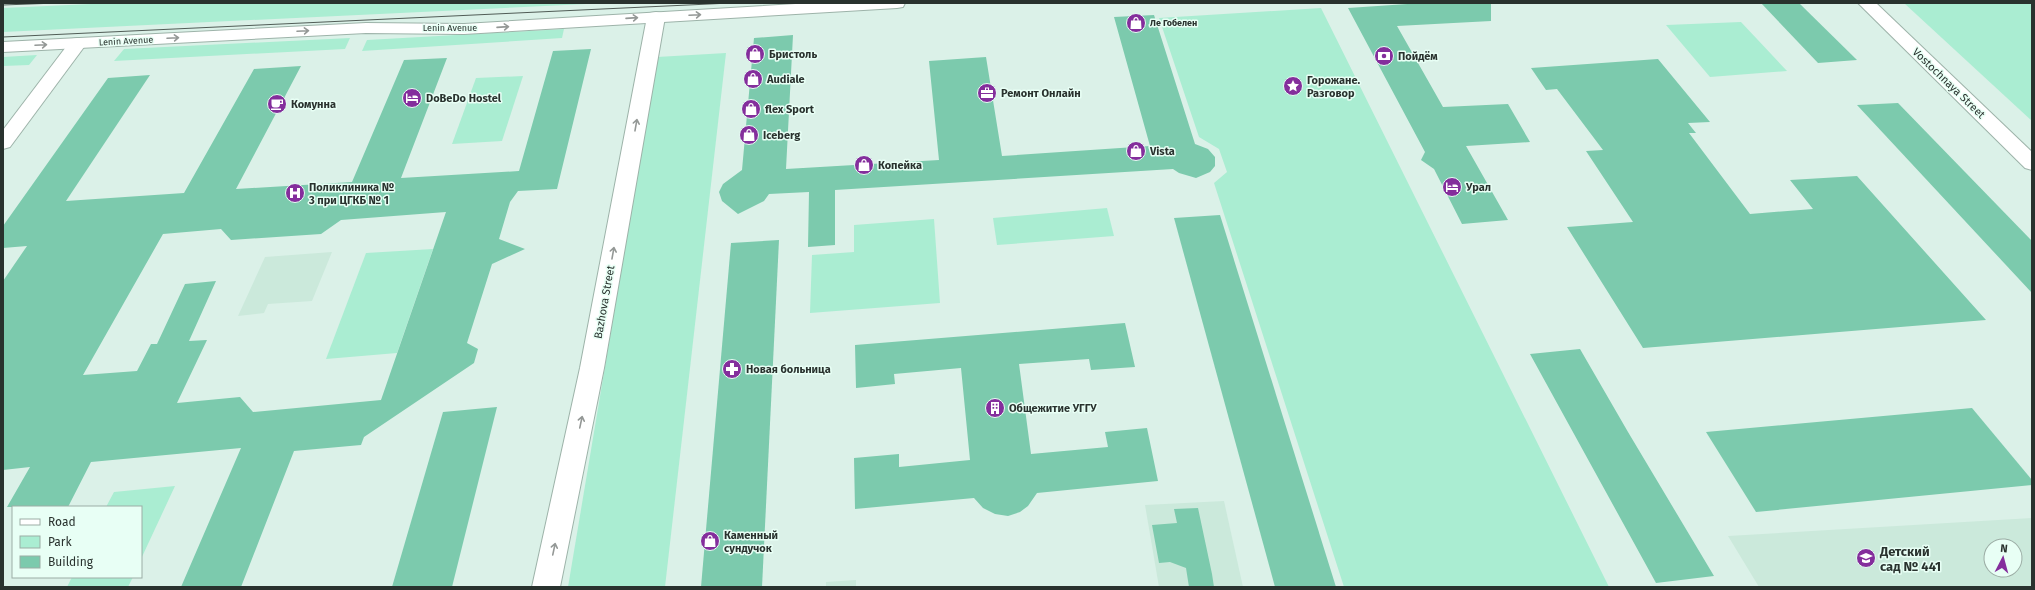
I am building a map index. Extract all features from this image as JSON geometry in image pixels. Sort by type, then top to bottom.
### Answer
[{"type":"main road","name":"Lenin Avenue","points":[[3,47],[366,28],[464,29],[657,10],[897,3]]},
{"type":"main road","name":"Vostochnaya Street","points":[[1866,3],[2032,163]]},
{"type":"main road","name":"Bazhova Street","points":[[546,587],[592,368],[657,10]]},
{"type":"main road","points":[[3,143],[78,43]]},
{"type":"shaded area","points":[[332,252],[312,301],[268,304],[264,313],[238,316],[265,257]]},
{"type":"shaded area","points":[[1224,501],[1243,587],[1159,587],[1145,505]]},
{"type":"shaded area","name":"Детский сад № 441","points":[[2032,518],[2032,587],[1759,587],[1728,536]]},
{"type":"shaded area","points":[[856,580],[856,587],[826,587],[826,582]]},
{"type":"green space","points":[[113,3],[607,3],[3,32],[3,8]]},
{"type":"green space","points":[[1904,3],[2029,3],[2032,5],[2032,121]]},
{"type":"green space","points":[[1321,8],[1609,587],[1344,587],[1214,183],[1227,172],[1219,149],[1199,137],[1159,18]]},
{"type":"green space","points":[[1741,22],[1787,71],[1710,77],[1666,25]]},
{"type":"green space","points":[[564,29],[562,38],[362,51],[367,40]]},
{"type":"green space","points":[[350,38],[345,49],[114,61],[124,49]]},
{"type":"green space","points":[[726,53],[665,587],[568,587],[657,57]]},
{"type":"green space","points":[[37,55],[29,65],[3,66],[3,57]]},
{"type":"green space","points":[[523,76],[502,141],[452,144],[476,78]]},
{"type":"green space","points":[[1107,208],[1114,236],[997,245],[993,218]]},
{"type":"green space","points":[[934,219],[940,303],[810,313],[812,255],[854,252],[854,225]]},
{"type":"green space","points":[[433,249],[397,353],[326,359],[366,253]]},
{"type":"green space","points":[[175,486],[142,557],[142,506],[107,506],[114,492]]},
{"type":"green space","points":[[72,578],[132,578],[128,587],[67,587]]},
{"type":"building","points":[[1422,3],[1491,3],[1491,21],[1397,26],[1443,107],[1508,104],[1530,142],[1466,146],[1508,220],[1462,224],[1434,169],[1421,160],[1425,152],[1348,8]]},
{"type":"building","points":[[1761,3],[1799,3],[1857,60],[1818,63]]},
{"type":"building","points":[[1154,15],[1195,144],[1208,149],[1215,157],[1215,166],[1210,172],[1196,178],[1179,173],[1173,169],[835,190],[835,245],[808,247],[809,192],[769,194],[764,201],[738,214],[722,201],[719,192],[723,184],[742,170],[754,38],[793,35],[786,169],[939,160],[929,61],[986,57],[1002,156],[1150,146],[1114,17]]},
{"type":"building","points":[[591,49],[557,189],[518,191],[510,202],[499,239],[525,249],[492,264],[467,343],[478,349],[474,363],[364,437],[361,445],[294,451],[241,587],[181,587],[241,448],[91,462],[69,506],[7,507],[30,467],[3,470],[3,281],[27,246],[3,248],[3,226],[108,78],[150,75],[66,201],[184,193],[254,69],[301,66],[236,189],[352,182],[404,60],[447,58],[401,178],[519,171],[553,51]],"holes":[[[446,212],[381,400],[253,412],[240,397],[177,403],[207,340],[189,341],[216,281],[185,284],[157,344],[151,344],[137,371],[83,375],[163,234],[221,229],[231,240],[321,234],[341,220]]]},
{"type":"building","points":[[1658,59],[1710,122],[1688,123],[1696,133],[1689,133],[1750,214],[1813,209],[1790,180],[1857,176],[1986,320],[1643,348],[1567,227],[1633,222],[1586,151],[1603,150],[1557,89],[1546,90],[1531,68]]},
{"type":"building","points":[[1898,103],[2032,241],[2032,293],[1857,105]]},
{"type":"building","points":[[1220,215],[1336,587],[1275,587],[1174,218]]},
{"type":"building","points":[[779,240],[762,587],[701,587],[731,243]]},
{"type":"building","name":"Общежитие УГГУ","points":[[1125,323],[1135,367],[1091,370],[1089,359],[1019,364],[1031,454],[1108,447],[1105,432],[1147,428],[1158,481],[1037,493],[1028,506],[1020,512],[1008,516],[995,514],[983,508],[974,498],[855,509],[854,458],[899,454],[899,467],[970,460],[961,368],[894,374],[895,384],[856,388],[855,345]]},
{"type":"building","points":[[1580,349],[1714,576],[1656,583],[1530,354]]},
{"type":"building","points":[[497,407],[452,587],[392,587],[443,412]]},
{"type":"building","points":[[1972,408],[2032,480],[2032,485],[1756,512],[1706,432]]},
{"type":"building","points":[[1198,508],[1214,587],[1189,587],[1186,568],[1170,562],[1159,563],[1152,525],[1177,523],[1174,509]]},
{"type":"tram line","points":[[3,5],[57,3]]},
{"type":"tram line","points":[[3,37],[731,3]]},
{"type":"place","name":"Ле Гобелен","points":[[1136,23]]},
{"type":"place","name":"Бристоль","points":[[755,54]]},
{"type":"place","name":"Пойдём","points":[[1384,56]]},
{"type":"place","name":"Audiale","points":[[753,79]]},
{"type":"place","name":"Горожане. Разговор","points":[[1293,86]]},
{"type":"place","name":"Ремонт Онлайн","points":[[987,93]]},
{"type":"place","name":"DoBeDo Hostel","points":[[412,98]]},
{"type":"place","name":"Комунна","points":[[277,104]]},
{"type":"place","name":"flex Sport","points":[[751,109]]},
{"type":"place","name":"Iceberg","points":[[749,135]]},
{"type":"place","name":"Vista","points":[[1136,151]]},
{"type":"place","name":"Копейка","points":[[864,165]]},
{"type":"place","name":"Урал","points":[[1452,187]]},
{"type":"place","name":"Поликлиника № 3 при ЦГКБ № 1","points":[[295,193]]},
{"type":"place","name":"Новая больница","points":[[732,369]]},
{"type":"place","name":"Общежитие УГГУ","points":[[995,408]]},
{"type":"place","name":"Каменный сундучок","points":[[710,541]]},
{"type":"place","name":"Детский сад № 441","points":[[1866,558]]}]
